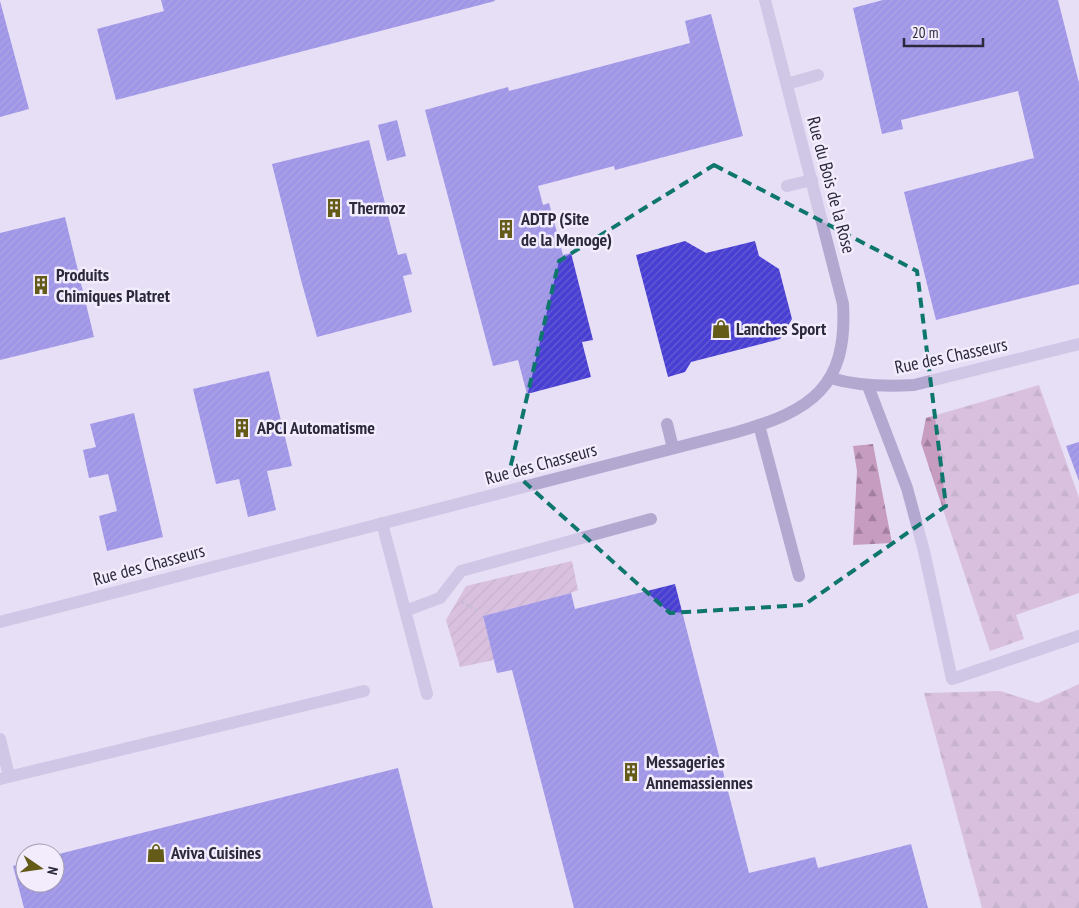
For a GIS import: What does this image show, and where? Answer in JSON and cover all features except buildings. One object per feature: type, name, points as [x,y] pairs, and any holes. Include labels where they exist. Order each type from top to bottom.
[{"type":"street","name":"Rue du Bois de la Rose","points":[[765,0],[843,304],[844,325],[841,343],[837,361],[830,378]]},
{"type":"street","points":[[787,84],[818,76]]},
{"type":"street","points":[[787,186],[812,180]]},
{"type":"street","name":"Rue des Chasseurs","points":[[0,622],[759,425],[791,413],[806,404],[830,378],[868,386],[906,386],[934,381],[1079,344]]},
{"type":"street","points":[[868,386],[907,488],[924,551],[952,679],[1079,636]]},
{"type":"street","points":[[667,424],[673,448]]},
{"type":"street","points":[[759,425],[798,576]]},
{"type":"street","points":[[404,611],[440,598],[462,571],[651,519]]},
{"type":"street","points":[[382,523],[427,694]]},
{"type":"street","points":[[0,739],[4,777],[364,691]]},
{"type":"highlighted area","points":[[714,165],[917,271],[946,506],[804,605],[670,613],[510,469],[559,261]]},
{"type":"green space","points":[[1039,385],[1079,498],[1079,593],[1016,615],[1024,639],[990,651],[921,443],[926,418]]},
{"type":"green space","points":[[873,444],[892,543],[853,545],[857,471],[853,446]]},
{"type":"green space","points":[[572,561],[578,590],[483,616],[494,660],[460,667],[446,620],[466,586]]},
{"type":"green space","points":[[1079,684],[1079,908],[982,908],[924,693],[1000,691],[1038,703]]},
{"type":"place","name":"Thermoz","points":[[334,208]]},
{"type":"place","name":"ADTP (Site de la Menoge)","points":[[506,229]]},
{"type":"place","name":"Produits Chimiques Platret","points":[[41,285]]},
{"type":"place","name":"Lanches Sport","points":[[721,329]]},
{"type":"place","name":"APCI Automatisme","points":[[242,428]]},
{"type":"place","name":"Messageries Annemassiennes","points":[[631,772]]},
{"type":"place","name":"Aviva Cuisines","points":[[156,853]]}]
